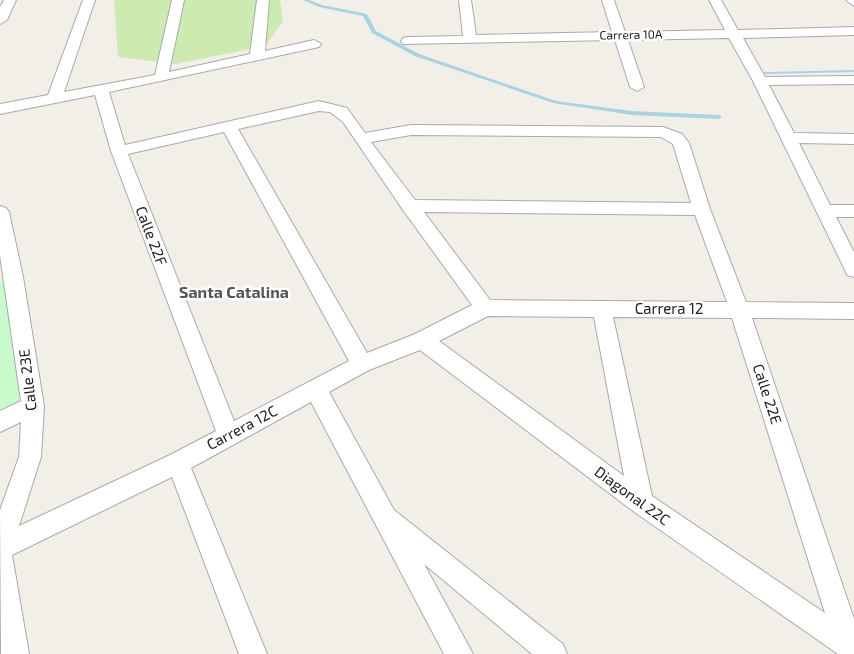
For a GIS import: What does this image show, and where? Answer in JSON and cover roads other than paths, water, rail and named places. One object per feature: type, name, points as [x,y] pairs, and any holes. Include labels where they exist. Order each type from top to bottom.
[{"type":"street","points":[[0,20],[10,0]]},
{"type":"street","points":[[54,98],[89,0]]},
{"type":"street","points":[[161,78],[178,0]]},
{"type":"street","points":[[257,57],[263,0]]},
{"type":"street","points":[[465,0],[470,39]]},
{"type":"street","points":[[608,0],[637,87]]},
{"type":"street","points":[[714,0],[760,81],[854,270]]},
{"type":"street","name":"Carrera 10A","points":[[408,40],[854,31]]},
{"type":"street","points":[[0,109],[161,78],[314,44]]},
{"type":"street","points":[[760,81],[854,80]]},
{"type":"street","name":"Calle 22F","points":[[101,90],[119,151],[228,434]]},
{"type":"street","points":[[119,151],[319,106],[330,106],[344,112],[361,140],[485,308]]},
{"type":"street","points":[[228,125],[362,364]]},
{"type":"street","name":"Calle 22E","points":[[361,140],[411,130],[663,132],[676,137],[681,143],[701,210],[739,310],[850,649]]},
{"type":"street","points":[[789,138],[854,139]]},
{"type":"street","points":[[409,206],[701,210]]},
{"type":"street","points":[[825,211],[854,212]]},
{"type":"street","name":"Calle 23E","points":[[0,212],[14,277],[34,406],[30,457],[0,546]]},
{"type":"street","name":"Carrera 12C","points":[[0,546],[178,463],[228,434],[316,390],[362,364],[422,340],[485,308]]},
{"type":"street","name":"Carrera 12","points":[[485,308],[854,311]]},
{"type":"street","points":[[602,309],[641,503]]},
{"type":"street","name":"Diagonal 22C","points":[[422,340],[641,503],[850,649]]},
{"type":"street","points":[[316,390],[459,654]]},
{"type":"street","points":[[0,422],[34,406]]},
{"type":"street","points":[[178,463],[253,654]]},
{"type":"street","points":[[384,515],[553,654]]},
{"type":"street","points":[[0,557],[15,654]]},
{"type":"waterway","points":[[305,0],[321,6],[365,15],[374,32],[417,55],[555,102],[632,113],[719,117]]},
{"type":"waterway","points":[[765,73],[854,71]]},
{"type":"district","name":"Santa Catalina","points":[[234,292]]}]
